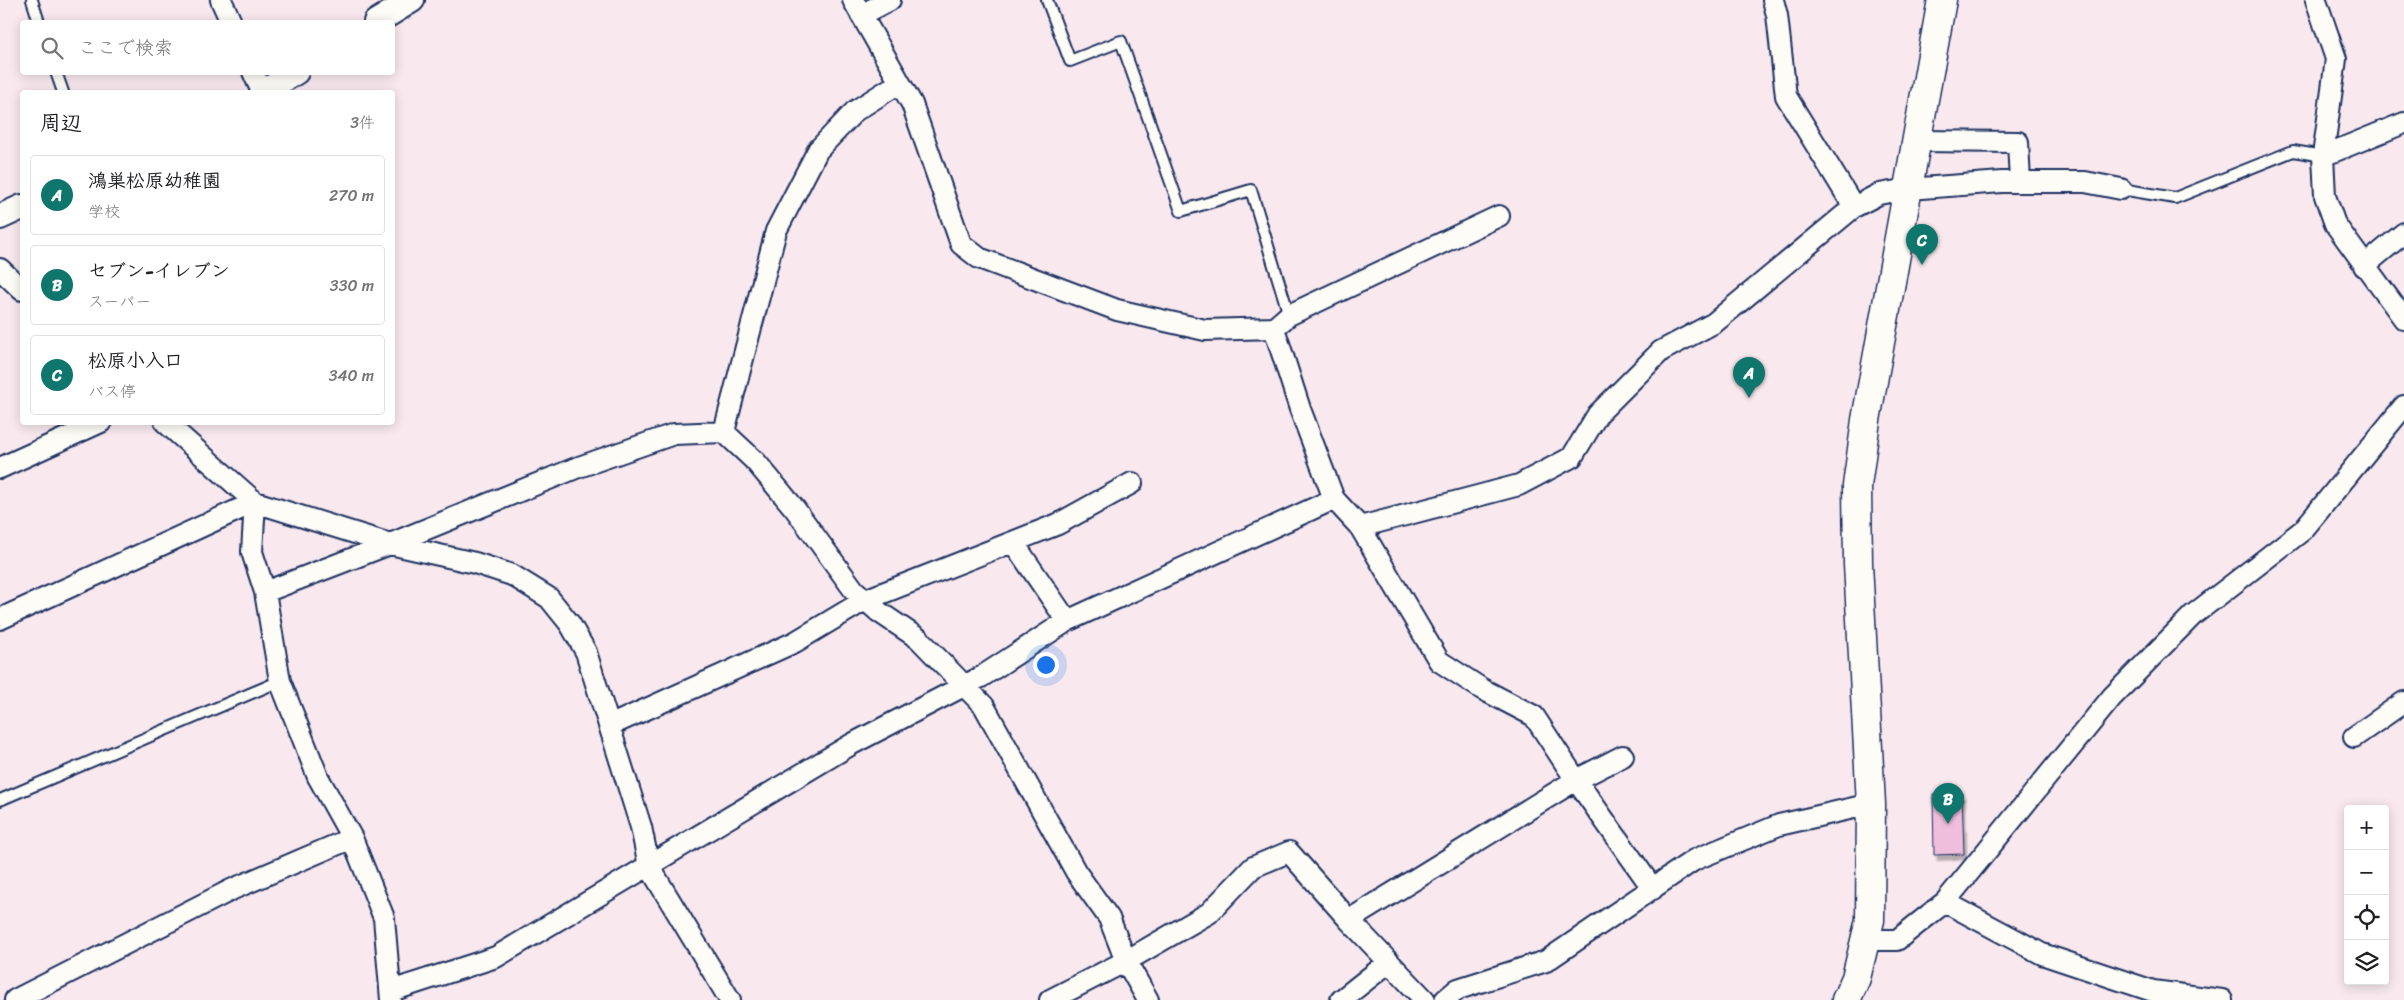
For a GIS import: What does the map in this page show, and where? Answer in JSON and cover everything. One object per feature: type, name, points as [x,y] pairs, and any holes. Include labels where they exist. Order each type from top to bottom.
[{"type":"main road","points":[[1846,1000],[1856,978],[1870,920],[1871,804],[1858,574],[1857,486],[1866,420],[1942,0]]},
{"type":"street","points":[[221,0],[230,20]]},
{"type":"street","points":[[379,20],[412,0]]},
{"type":"street","points":[[890,0],[857,7],[912,104],[961,244],[979,258],[1117,310],[1205,330],[1274,328],[1289,315],[1499,216]]},
{"type":"street","points":[[1773,0],[1777,15],[1786,96],[1854,207]]},
{"type":"street","points":[[2316,0],[2336,59],[2323,156],[2325,196],[2335,224],[2404,318]]},
{"type":"street","points":[[254,75],[262,90]]},
{"type":"street","points":[[266,90],[291,75]]},
{"type":"street","points":[[724,432],[776,231],[818,150],[855,111],[899,82]]},
{"type":"street","points":[[2323,156],[2404,123]]},
{"type":"street","points":[[1916,141],[2018,142],[2020,182]]},
{"type":"street","points":[[1360,527],[1519,485],[1572,457],[1598,414],[1661,351],[1714,323],[1854,207],[1879,194],[1908,189],[2020,182],[2086,182],[2120,189]]},
{"type":"street","points":[[0,217],[20,208]]},
{"type":"street","points":[[2364,266],[2404,233]]},
{"type":"street","points":[[0,269],[20,288]]},
{"type":"street","points":[[1274,328],[1300,409],[1334,498],[1360,527],[1439,660],[1482,689],[1534,716],[1576,780],[1653,889]]},
{"type":"street","points":[[1865,940],[1897,940],[1945,902],[2112,697],[2193,616],[2303,530],[2404,406]]},
{"type":"street","points":[[0,468],[94,425]]},
{"type":"street","points":[[168,425],[255,502],[390,544],[475,563],[512,575],[549,598],[570,624],[586,652],[641,827],[649,866],[730,1000]]},
{"type":"street","points":[[264,592],[390,544],[576,468],[656,440],[674,434],[724,432],[754,461],[795,510],[854,590],[879,612],[919,639],[984,706],[1066,855],[1109,918],[1126,961],[1148,1000]]},
{"type":"street","points":[[609,726],[795,642],[865,600],[1058,524],[1132,484]]},
{"type":"street","points":[[255,502],[252,552],[264,592],[280,681],[318,777],[352,838],[384,918],[391,995],[496,957],[852,744],[962,685],[981,677],[1067,621],[1334,498]]},
{"type":"street","points":[[0,619],[255,502]]},
{"type":"street","points":[[1013,542],[1067,621]]},
{"type":"street","points":[[2354,737],[2404,702]]},
{"type":"street","points":[[1349,920],[1576,780],[1623,756]]},
{"type":"street","points":[[1445,1000],[1458,989],[1546,961],[1694,860],[1779,825],[1871,804]]},
{"type":"street","points":[[26,997],[233,889],[352,838]]},
{"type":"street","points":[[1050,1000],[1126,961],[1209,913],[1253,867],[1289,852],[1349,920],[1425,1000]]},
{"type":"street","points":[[1945,902],[2042,954],[2153,991],[2222,1000]]},
{"type":"street","points":[[1341,1000],[1389,962]]},
{"type":"lane","points":[[32,0],[39,20]]},
{"type":"lane","points":[[1047,0],[1070,61],[1121,41],[1181,211],[1252,190],[1289,315]]},
{"type":"lane","points":[[57,75],[62,90]]},
{"type":"lane","points":[[2120,189],[2175,198],[2293,151],[2323,156]]},
{"type":"lane","points":[[0,800],[280,681]]},
{"type":"building","points":[[1962,793],[1964,854],[1934,855],[1933,794]]},
{"type":"place","name":"松原小入口","points":[[1922,265]]},
{"type":"place","name":"鴻巣松原幼稚園","points":[[1749,398]]},
{"type":"place","name":"セブン-イレブン","points":[[1948,824]]}]
